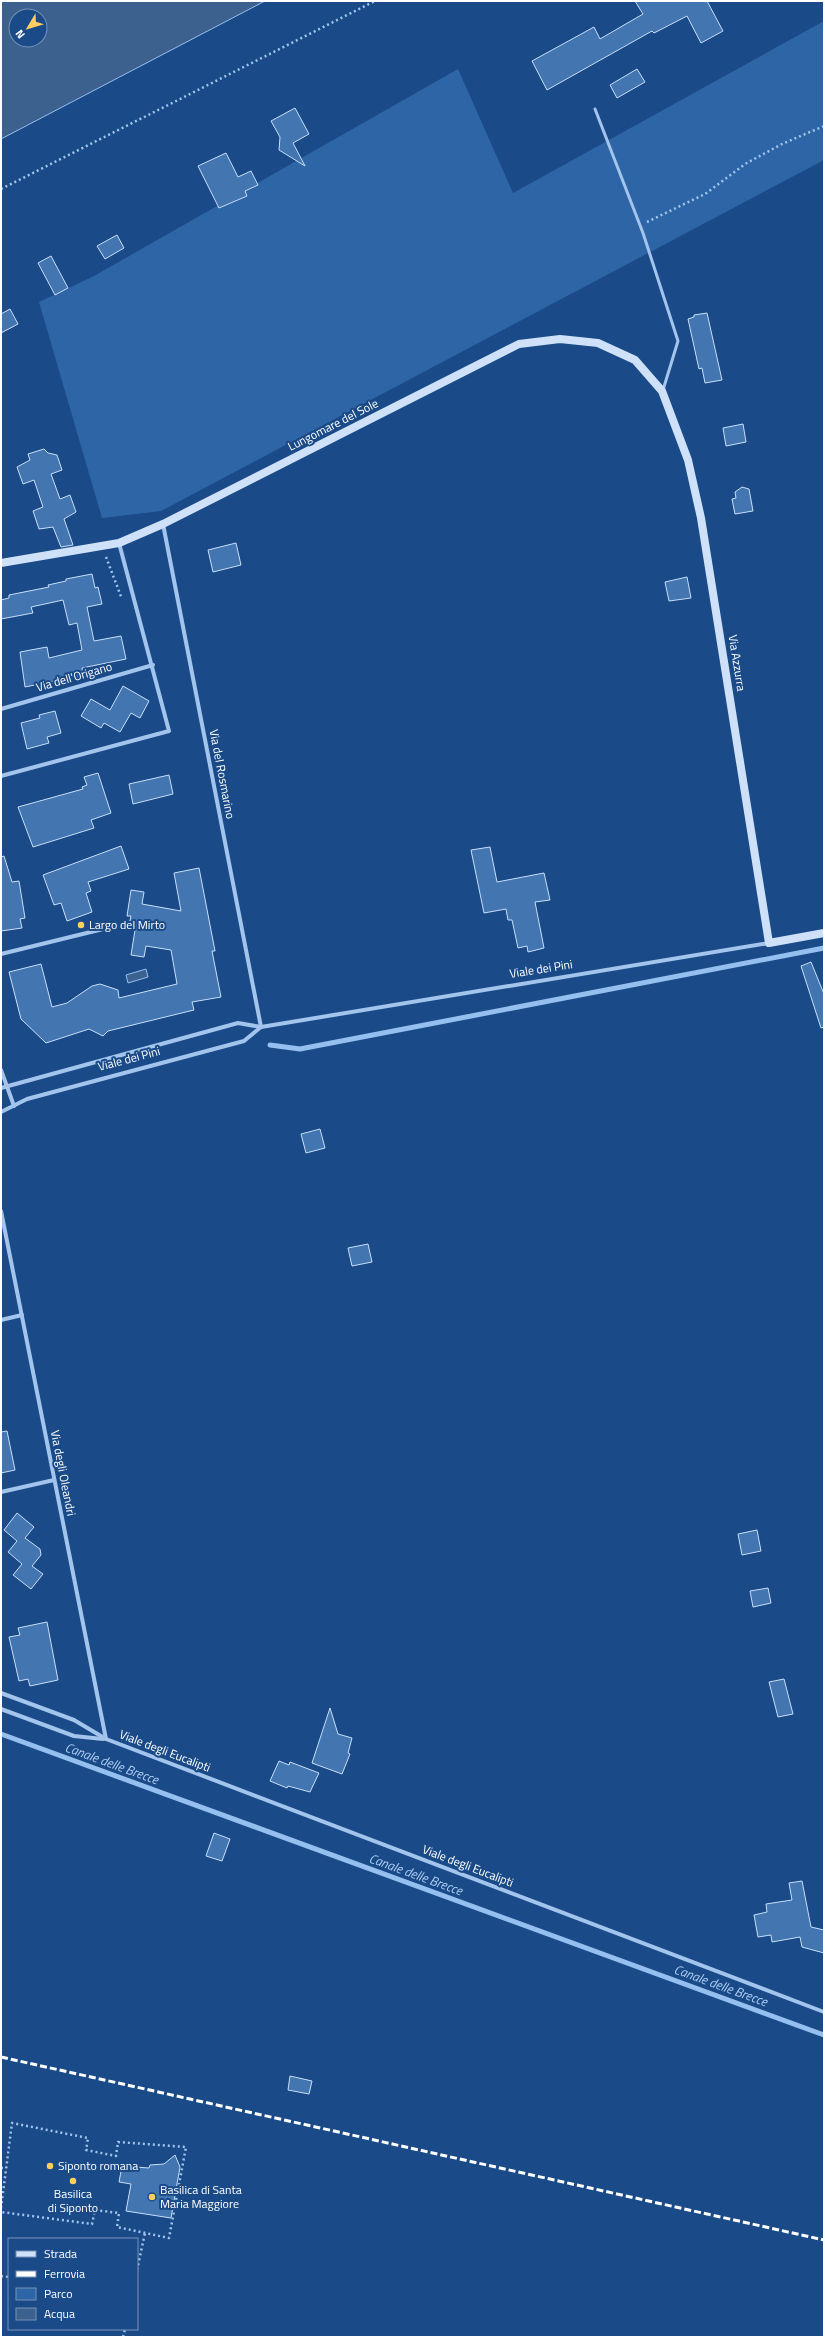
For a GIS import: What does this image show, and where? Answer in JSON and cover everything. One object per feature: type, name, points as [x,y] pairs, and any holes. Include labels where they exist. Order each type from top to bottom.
[{"type":"street","name":"Lungomare del Sole","points":[[1,563],[119,543],[163,524],[519,344],[560,339],[598,343],[636,360],[662,391]]},
{"type":"street","name":"Via Azzurra","points":[[662,391],[688,460],[701,518],[769,943]]},
{"type":"street","name":"Via del Rosmarino","points":[[163,524],[261,1027]]},
{"type":"street","points":[[1,776],[169,731],[153,665],[119,543]]},
{"type":"street","name":"Via dell'Origano","points":[[1,709],[153,665]]},
{"type":"street","points":[[1,954],[103,929]]},
{"type":"street","name":"Viale dei Pini","points":[[1,1088],[238,1023],[261,1027],[824,933]]},
{"type":"street","name":"Viale dei Pini","points":[[1,1112],[27,1099],[244,1041],[261,1027]]},
{"type":"street","points":[[1,1070],[14,1106]]},
{"type":"street","name":"Via degli Oleandri","points":[[1,1211],[106,1739]]},
{"type":"street","points":[[1,1320],[22,1315]]},
{"type":"street","points":[[1,1492],[54,1480]]},
{"type":"street","name":"Viale degli Eucalipti","points":[[1,1693],[74,1720],[106,1739],[824,2012]]},
{"type":"street","name":"Viale degli Eucalipti","points":[[1,1709],[74,1736],[106,1739]]},
{"type":"lane","points":[[595,109],[640,225],[678,341],[662,391]]},
{"type":"path","points":[[1,189],[375,1]]},
{"type":"path","points":[[640,225],[705,194],[745,164],[782,144],[824,126]]},
{"type":"path","points":[[1,2208],[12,2123],[88,2138],[86,2150],[116,2156],[118,2142],[186,2147],[169,2238],[117,2227],[119,2214],[95,2210],[92,2224],[1,2212]]},
{"type":"path","points":[[1,2168],[6,2168]]},
{"type":"path","points":[[138,2265],[145,2233]]},
{"type":"green space","points":[[824,21],[824,160],[161,511],[102,518],[39,302],[94,276],[458,69],[513,193]]},
{"type":"water","points":[[1,1],[265,1],[1,139]]},
{"type":"water","points":[[146,969],[148,977],[128,983],[126,975]]},
{"type":"building","points":[[635,1],[707,1],[723,31],[701,43],[687,16],[654,33],[652,31],[547,90],[532,61],[594,27],[600,39],[643,14]]},
{"type":"building","points":[[637,69],[645,82],[617,98],[610,85]]},
{"type":"building","points":[[295,108],[309,134],[293,143],[305,166],[279,150],[280,137],[271,121]]},
{"type":"building","points":[[226,153],[238,177],[251,171],[258,185],[245,191],[247,196],[219,208],[198,166]]},
{"type":"building","points":[[117,235],[124,248],[105,259],[97,246]]},
{"type":"building","points":[[51,256],[68,288],[55,295],[38,263]]},
{"type":"building","points":[[10,309],[18,324],[1,333],[1,314]]},
{"type":"building","points":[[707,313],[722,380],[705,383],[702,368],[699,369],[688,319],[694,317],[694,315]]},
{"type":"building","points":[[743,424],[746,442],[726,446],[723,428]]},
{"type":"building","points":[[44,449],[48,453],[57,455],[62,470],[51,474],[60,499],[70,495],[76,512],[64,519],[73,545],[61,547],[53,527],[39,529],[33,511],[43,507],[34,480],[23,484],[17,467],[30,460],[28,454]]},
{"type":"building","points":[[742,487],[749,489],[753,511],[735,514],[732,499],[736,498],[735,492]]},
{"type":"building","points":[[236,543],[241,565],[213,572],[208,550]]},
{"type":"building","points":[[92,574],[95,588],[98,587],[102,604],[87,607],[94,641],[121,636],[126,659],[82,668],[83,675],[25,687],[20,652],[47,647],[49,658],[82,650],[77,623],[69,625],[63,600],[31,607],[33,613],[1,619],[1,600],[9,598],[9,595],[49,587],[48,585],[66,581],[66,579]]},
{"type":"building","points":[[687,577],[691,598],[669,601],[665,582]]},
{"type":"building","points":[[123,686],[149,701],[140,718],[131,713],[120,732],[104,723],[101,728],[81,716],[91,699],[110,710]]},
{"type":"building","points":[[55,711],[61,733],[47,737],[49,743],[27,749],[21,723],[40,718],[39,715]]},
{"type":"building","points":[[98,773],[111,813],[91,820],[94,828],[33,847],[18,807],[83,789],[82,787],[87,785],[84,777]]},
{"type":"building","points":[[169,775],[173,794],[133,804],[129,784]]},
{"type":"building","points":[[121,846],[129,869],[88,882],[91,891],[86,893],[92,912],[67,921],[61,903],[54,905],[43,875]]},
{"type":"building","points":[[490,847],[497,882],[544,873],[550,900],[535,902],[544,948],[528,952],[527,946],[518,948],[512,920],[508,920],[506,909],[484,913],[471,850]]},
{"type":"building","points":[[4,856],[12,882],[19,881],[25,918],[20,919],[22,928],[1,931],[1,857]]},
{"type":"building","points":[[199,868],[215,951],[212,951],[221,997],[192,1002],[194,1010],[108,1031],[103,1036],[89,1029],[46,1043],[21,1019],[9,972],[41,964],[52,1007],[67,1003],[92,986],[100,984],[118,990],[119,998],[177,984],[171,950],[146,946],[144,957],[131,955],[135,930],[128,929],[131,916],[127,916],[131,890],[144,892],[142,904],[181,911],[174,873]]},
{"type":"building","points":[[811,962],[824,994],[824,1027],[821,1028],[801,966]]},
{"type":"building","points":[[320,1129],[325,1148],[306,1153],[301,1134]]},
{"type":"building","points":[[368,1244],[372,1262],[352,1266],[348,1248]]},
{"type":"building","points":[[7,1431],[15,1470],[1,1473],[1,1432]]},
{"type":"building","points":[[17,1513],[34,1527],[25,1538],[40,1549],[41,1555],[32,1566],[43,1574],[31,1589],[13,1575],[22,1564],[8,1552],[17,1541],[4,1530]]},
{"type":"building","points":[[757,1530],[761,1551],[742,1555],[738,1534]]},
{"type":"building","points":[[768,1588],[771,1603],[753,1607],[750,1591]]},
{"type":"building","points":[[47,1622],[58,1680],[30,1686],[28,1679],[19,1681],[9,1637],[20,1635],[18,1628]]},
{"type":"building","points":[[784,1679],[793,1714],[778,1717],[769,1682]]},
{"type":"building","points":[[330,1708],[338,1734],[352,1738],[348,1753],[350,1754],[342,1774],[312,1763]]},
{"type":"building","points":[[279,1761],[289,1765],[290,1762],[319,1773],[310,1792],[288,1786],[287,1788],[270,1781]]},
{"type":"building","points":[[214,1833],[230,1839],[222,1861],[206,1856]]},
{"type":"building","points":[[802,1881],[811,1927],[824,1930],[824,1953],[802,1947],[800,1937],[772,1942],[771,1935],[758,1937],[754,1915],[767,1912],[766,1904],[792,1900],[789,1883]]},
{"type":"building","points":[[290,2076],[312,2081],[309,2094],[288,2090]]},
{"type":"building","name":"Basilica di Santa Maria Maggiore","points":[[175,2155],[180,2167],[171,2218],[126,2211],[131,2184],[119,2182],[122,2166],[149,2168],[150,2165],[164,2164]]},
{"type":"waterway","points":[[270,1045],[300,1049],[824,948]]},
{"type":"waterway","name":"Canale delle Brecce","points":[[1,1734],[824,2035]]},
{"type":"railway","points":[[1,2057],[824,2240]]},
{"type":"place","name":"Largo del Mirto","points":[[81,925]]},
{"type":"place","name":"Siponto romana","points":[[50,2166]]},
{"type":"place","name":"Basilica di Siponto","points":[[73,2181]]},
{"type":"place","name":"Basilica di Santa Maria Maggiore","points":[[152,2197]]}]
